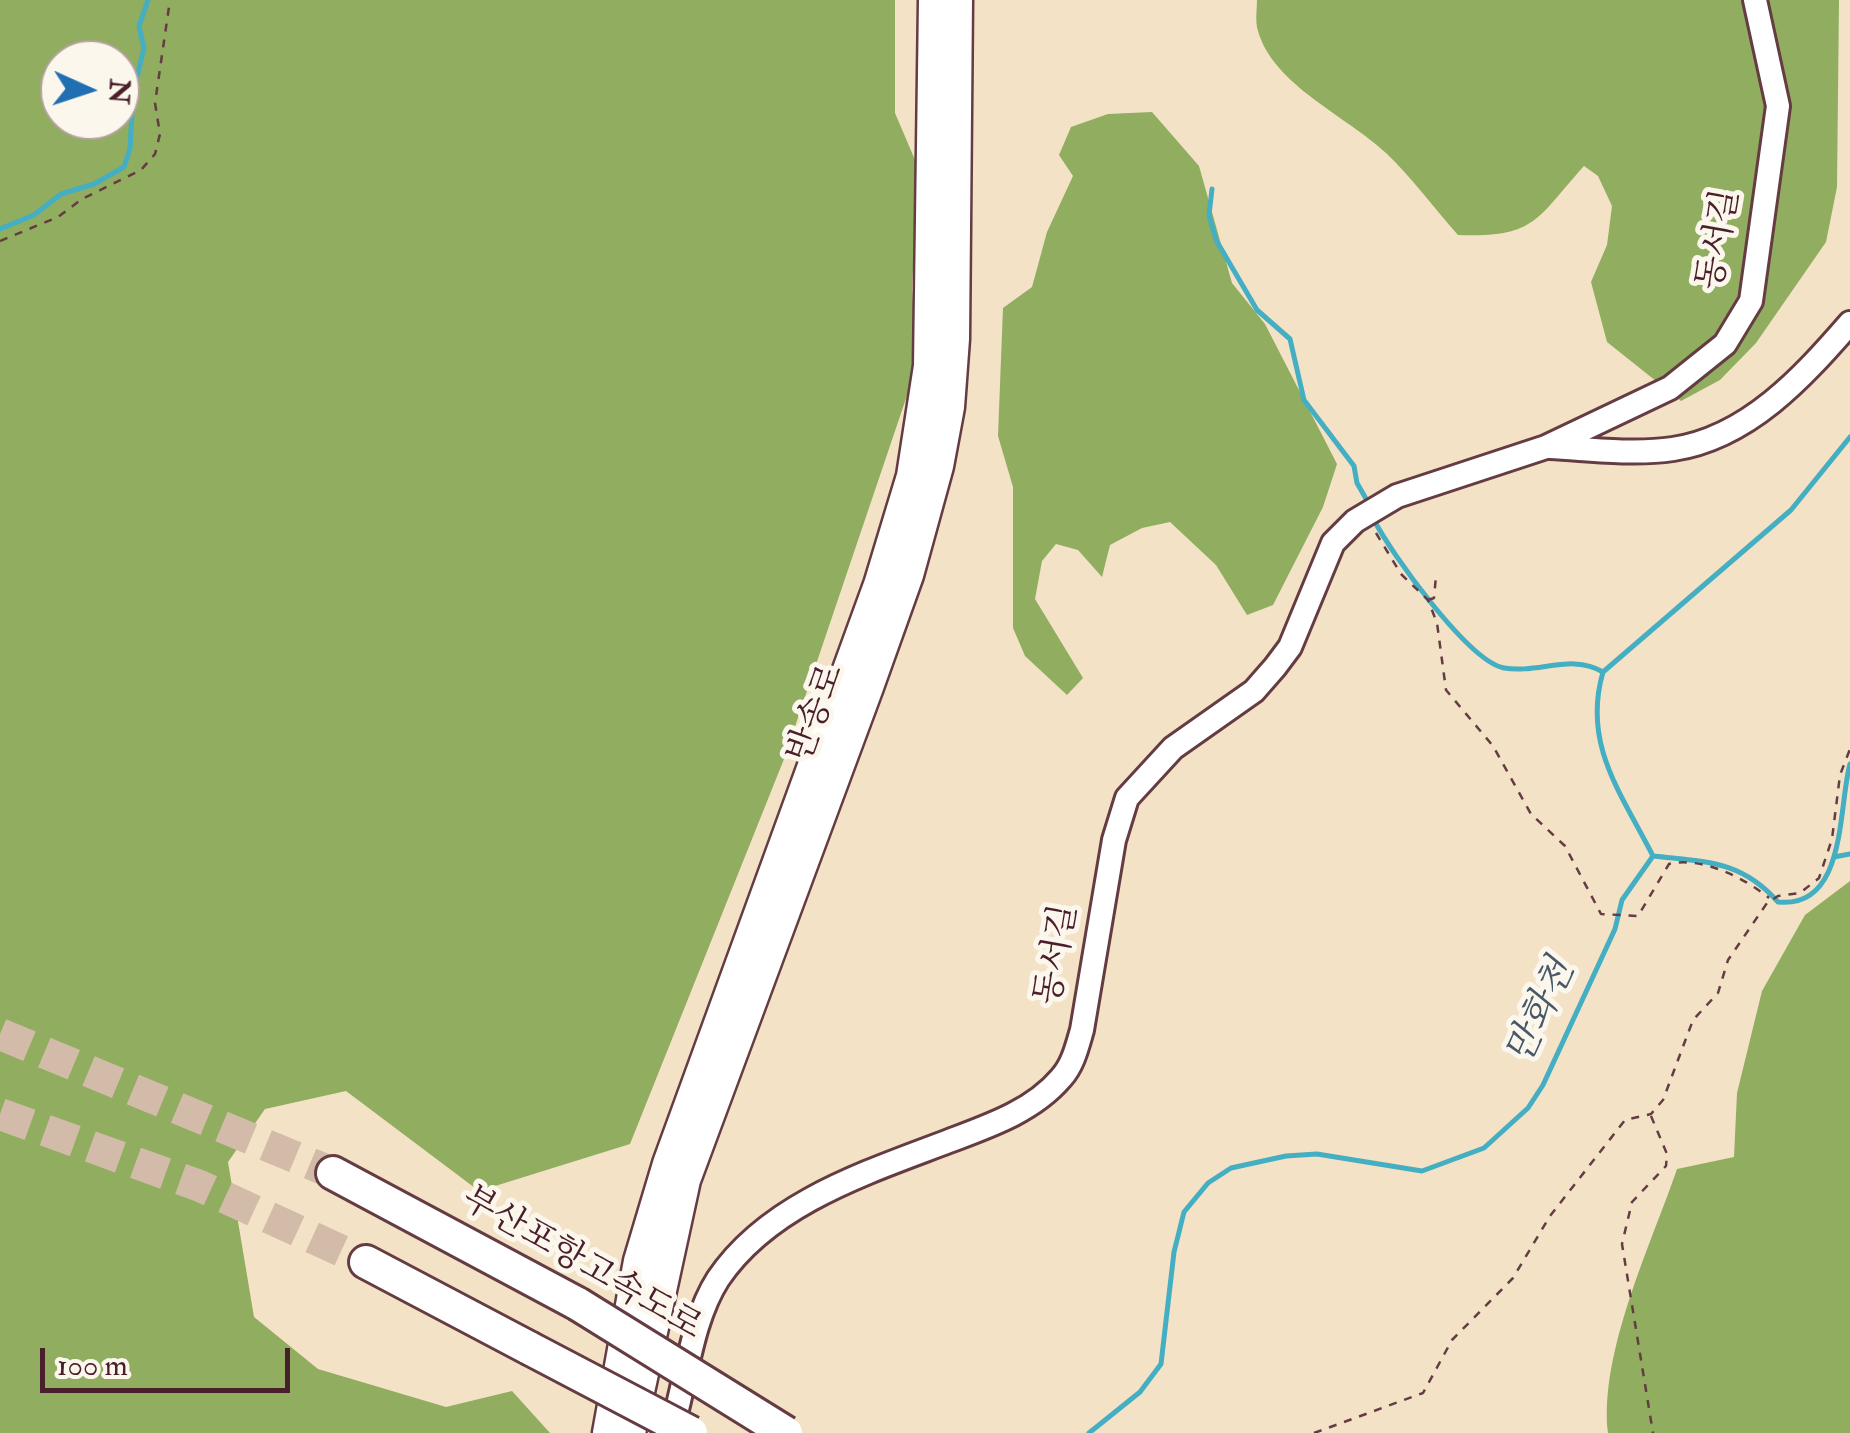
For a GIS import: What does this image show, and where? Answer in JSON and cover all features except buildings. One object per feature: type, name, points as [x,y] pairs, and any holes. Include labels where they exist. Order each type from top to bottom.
[{"type":"highway","name":"부산포항고속도로","points":[[333,1173],[578,1304],[786,1433]]},
{"type":"highway","points":[[366,1262],[690,1433]]},
{"type":"main road","name":"반송로","points":[[620,1427],[640,1261],[668,1164],[879,586],[912,476],[928,366],[934,0]]},
{"type":"main road","name":"반송로","points":[[620,1427],[684,1180],[908,575],[938,466],[949,407],[954,339],[957,0]]},
{"type":"street","name":"동서길","points":[[620,1427],[670,1425],[704,1306],[719,1278],[779,1218],[854,1177],[1011,1116],[1062,1078],[1073,1060],[1082,1030],[1114,840],[1127,798],[1173,748],[1254,691],[1275,667],[1290,647],[1333,543],[1369,512],[1397,496],[1546,447],[1670,388],[1726,344],[1751,300],[1778,106],[1754,0]]},
{"type":"street","name":"동서길","points":[[1546,447],[1670,450],[1721,434],[1780,397],[1850,322]]},
{"type":"street","points":[[1596,424],[1596,442],[1602,450]]},
{"type":"path","points":[[0,241],[58,217],[141,170],[155,154],[160,134],[155,103],[170,0]]},
{"type":"path","points":[[1369,512],[1401,574],[1428,600],[1437,623],[1446,690],[1473,717],[1530,814],[1565,846],[1602,914],[1638,916],[1669,864],[1678,862],[1730,874],[1774,899]]},
{"type":"path","points":[[1428,600],[1434,598],[1436,576]]},
{"type":"path","points":[[1314,1433],[1423,1393],[1452,1340],[1512,1278],[1550,1216],[1625,1120],[1651,1114],[1663,1100],[1693,1020],[1718,993],[1728,960],[1774,899],[1800,893],[1820,878],[1832,839],[1840,775],[1850,749]]},
{"type":"path","points":[[1651,1114],[1666,1154],[1666,1166],[1632,1202],[1622,1244],[1653,1433]]},
{"type":"green space","points":[[0,0],[895,0],[895,113],[918,167],[912,289],[917,366],[784,759],[630,1144],[479,1191],[346,1091],[265,1109],[228,1162],[254,1317],[318,1369],[446,1407],[512,1391],[550,1433],[0,1433]]},
{"type":"green space","points":[[1257,0],[1839,0],[1837,187],[1826,242],[1756,343],[1720,380],[1681,401],[1607,342],[1591,282],[1607,245],[1612,206],[1598,176],[1584,166],[1544,212],[1519,228],[1504,233],[1458,235],[1386,153],[1313,99],[1279,68],[1258,31]]},
{"type":"green space","points":[[1152,112],[1199,166],[1232,283],[1265,324],[1337,464],[1323,507],[1273,605],[1247,615],[1216,565],[1170,522],[1142,528],[1110,545],[1102,577],[1078,550],[1056,544],[1042,561],[1035,599],[1083,678],[1067,695],[1025,656],[1013,628],[1013,487],[998,436],[1003,308],[1032,287],[1047,232],[1073,176],[1059,155],[1071,127],[1108,114]]},
{"type":"green space","points":[[1850,881],[1850,1433],[1608,1433],[1607,1402],[1619,1334],[1677,1169],[1734,1157],[1737,1093],[1762,991],[1805,915]]},
{"type":"waterway","points":[[0,229],[34,215],[61,194],[94,184],[124,167],[130,149],[133,94],[144,48],[139,26],[148,0]]},
{"type":"waterway","points":[[1212,189],[1209,215],[1216,240],[1257,310],[1290,339],[1304,400],[1354,466],[1357,483],[1369,504]]},
{"type":"waterway","name":"만화천","points":[[1089,1433],[1140,1392],[1161,1364],[1174,1252],[1184,1212],[1208,1183],[1231,1168],[1286,1156],[1317,1154],[1422,1171],[1484,1148],[1528,1108],[1543,1085],[1615,929],[1622,900],[1653,856],[1618,789],[1601,745],[1597,722],[1603,672],[1791,510],[1850,437]]},
{"type":"waterway","points":[[1374,520],[1432,604],[1489,661],[1517,669],[1579,664],[1603,672]]},
{"type":"waterway","points":[[1654,856],[1722,866],[1750,878],[1778,902],[1800,900],[1817,889],[1828,873],[1850,764]]},
{"type":"waterway","points":[[1834,857],[1850,854]]},
{"type":"tunnel","points":[[0,1034],[333,1173]]},
{"type":"tunnel","points":[[0,1114],[200,1186],[366,1262]]}]
